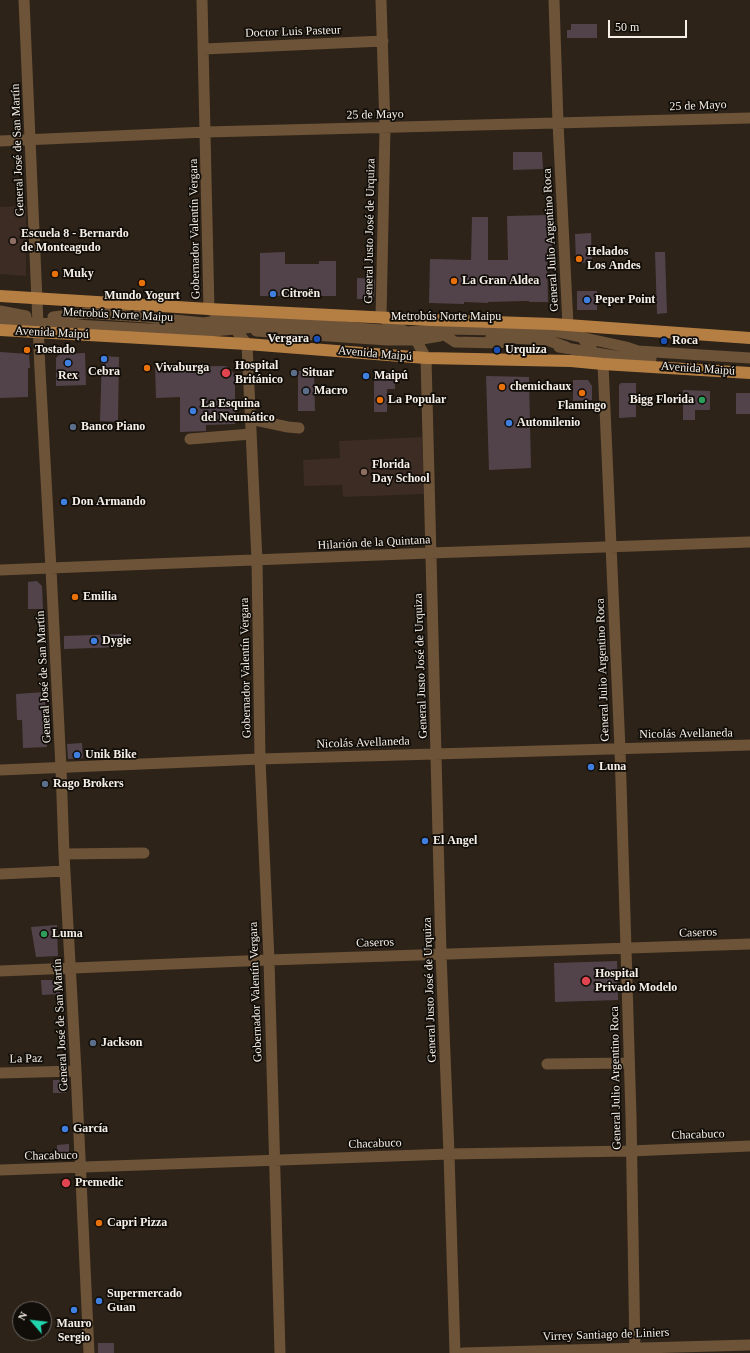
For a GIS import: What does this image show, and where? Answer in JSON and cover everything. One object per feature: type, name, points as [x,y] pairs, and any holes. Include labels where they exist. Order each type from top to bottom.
[{"type":"main road","points":[[0,296],[210,309],[568,325],[750,338]]},
{"type":"main road","name":"Avenida Maipú","points":[[0,330],[38,323],[247,344],[426,358],[571,361],[606,360],[750,373]]},
{"type":"street","name":"General José de San Martín","points":[[24,0],[38,323],[52,569],[64,854],[71,968],[89,1353]]},
{"type":"street","name":"Gobernador Valentín Vergara","points":[[202,0],[210,309],[227,319],[247,344],[257,561],[260,759],[269,960],[280,1353]]},
{"type":"street","name":"General Justo José de Urquiza","points":[[381,0],[385,128],[381,317],[416,340],[426,358],[441,954],[455,1353]]},
{"type":"street","name":"General Julio Argentino Roca","points":[[554,0],[558,123],[568,325],[581,336],[595,353],[606,360],[611,548],[620,749],[626,948],[635,1350]]},
{"type":"street","name":"Doctor Luis Pasteur","points":[[204,49],[382,41]]},
{"type":"street","name":"25 de Mayo","points":[[0,141],[206,132],[750,118]]},
{"type":"street","name":"Metrobús Norte Maipu","points":[[0,311],[26,316],[38,323]]},
{"type":"street","name":"Metrobús Norte Maipu","points":[[0,315],[26,316]]},
{"type":"street","name":"Metrobús Norte Maipu","points":[[38,323],[53,317],[204,323],[234,318],[406,332],[446,330],[553,331],[581,336],[638,351],[663,347],[750,358]]},
{"type":"street","name":"Metrobús Norte Maipu","points":[[0,321],[204,332],[235,330],[325,333],[416,340],[446,336],[455,342],[547,340],[566,347],[595,353]]},
{"type":"street","points":[[606,360],[619,351],[638,351]]},
{"type":"street","name":"Metrobús Norte Maipu","points":[[714,353],[750,352]]},
{"type":"street","points":[[606,360],[626,358],[750,365]]},
{"type":"street","points":[[250,419],[299,428]]},
{"type":"street","points":[[190,439],[251,434]]},
{"type":"street","name":"Hilarión de la Quintana","points":[[0,570],[750,542]]},
{"type":"street","name":"Nicolás Avellaneda","points":[[0,770],[260,759],[750,746]]},
{"type":"street","points":[[64,854],[144,853]]},
{"type":"street","points":[[0,874],[65,871]]},
{"type":"street","name":"Caseros","points":[[0,971],[269,960],[750,944]]},
{"type":"street","points":[[547,1064],[629,1063]]},
{"type":"street","name":"La Paz","points":[[0,1073],[76,1071]]},
{"type":"street","name":"Chacabuco","points":[[0,1170],[449,1154],[630,1151],[750,1146]]},
{"type":"street","name":"Virrey Santiago de Liniers","points":[[463,1353],[635,1350],[750,1345]]},
{"type":"shaded area","name":"Escuela 8 - Bernardo de Monteagudo","points":[[26,206],[26,276],[0,274],[0,207]]},
{"type":"shaded area","name":"Florida Day School","points":[[422,437],[424,494],[343,497],[342,485],[304,486],[303,460],[340,458],[339,441]]},
{"type":"building","points":[[571,24],[597,24],[597,38],[567,38],[567,30],[571,30]]},
{"type":"building","points":[[513,152],[542,152],[543,169],[513,170]]},
{"type":"building","points":[[551,215],[552,250],[547,250],[548,302],[464,302],[464,304],[429,303],[430,259],[471,260],[472,217],[488,217],[488,260],[508,260],[507,216]]},
{"type":"building","points":[[591,233],[592,262],[576,263],[575,234]]},
{"type":"building","points":[[285,252],[285,264],[319,264],[319,261],[336,261],[336,296],[260,296],[260,253]]},
{"type":"building","points":[[655,252],[665,252],[667,313],[657,314]]},
{"type":"building","points":[[357,278],[375,279],[374,299],[357,299]]},
{"type":"building","name":"Peper Point","points":[[577,291],[597,291],[597,310],[577,310]]},
{"type":"building","points":[[0,352],[29,354],[30,368],[28,368],[28,397],[0,398]]},
{"type":"building","points":[[85,353],[86,385],[56,386],[56,358],[60,354]]},
{"type":"building","points":[[102,356],[119,357],[118,422],[100,421]]},
{"type":"building","points":[[226,366],[235,374],[235,424],[206,425],[206,431],[180,432],[180,397],[156,398],[155,367]]},
{"type":"building","name":"Macro","points":[[298,371],[314,371],[315,411],[298,411]]},
{"type":"building","name":"La Popular","points":[[395,371],[395,389],[387,389],[387,412],[374,412],[374,372]]},
{"type":"building","name":"Automilenio","points":[[486,376],[529,377],[531,468],[489,470]]},
{"type":"building","name":"Flamingo","points":[[573,380],[588,380],[592,386],[592,400],[573,401]]},
{"type":"building","points":[[621,383],[636,383],[636,417],[619,418],[619,385]]},
{"type":"building","points":[[683,390],[710,391],[710,410],[695,410],[695,420],[683,420]]},
{"type":"building","points":[[736,393],[750,393],[750,414],[736,414]]},
{"type":"building","points":[[37,581],[42,586],[43,609],[28,609],[28,582]]},
{"type":"building","name":"Dygie","points":[[123,634],[123,647],[64,649],[64,636]]},
{"type":"building","points":[[45,692],[47,747],[23,748],[22,720],[17,720],[16,694]]},
{"type":"building","points":[[82,743],[83,758],[68,759],[67,744]]},
{"type":"building","points":[[57,925],[58,956],[36,957],[31,927]]},
{"type":"building","name":"Hospital Privado Modelo","points":[[617,961],[618,1000],[555,1002],[554,963]]},
{"type":"building","points":[[41,980],[55,980],[60,984],[60,994],[42,995]]},
{"type":"building","points":[[53,1080],[63,1080],[66,1084],[66,1093],[53,1093]]},
{"type":"building","points":[[69,1144],[69,1153],[65,1157],[57,1157],[57,1145]]},
{"type":"building","points":[[98,1343],[114,1343],[114,1353],[98,1353]]},
{"type":"place","name":"Escuela 8 - Bernardo de Monteagudo","points":[[13,241]]},
{"type":"place","name":"Helados Los Andes","points":[[579,259]]},
{"type":"place","name":"Muky","points":[[55,274]]},
{"type":"place","name":"La Gran Aldea","points":[[454,281]]},
{"type":"place","name":"Mundo Yogurt","points":[[142,283]]},
{"type":"place","name":"Citroën","points":[[273,294]]},
{"type":"place","name":"Peper Point","points":[[587,300]]},
{"type":"place","name":"Vergara","points":[[317,339]]},
{"type":"place","name":"Roca","points":[[664,341]]},
{"type":"place","name":"Tostado","points":[[27,350]]},
{"type":"place","name":"Urquiza","points":[[497,350]]},
{"type":"place","name":"Cebra","points":[[104,359]]},
{"type":"place","name":"Rex","points":[[68,363]]},
{"type":"place","name":"Vivaburga","points":[[147,368]]},
{"type":"place","name":"Hospital Británico","points":[[226,373]]},
{"type":"place","name":"Situar","points":[[294,373]]},
{"type":"place","name":"Maipú","points":[[366,376]]},
{"type":"place","name":"chemichaux","points":[[502,387]]},
{"type":"place","name":"Macro","points":[[306,391]]},
{"type":"place","name":"Flamingo","points":[[582,393]]},
{"type":"place","name":"La Popular","points":[[380,400]]},
{"type":"place","name":"Bigg Florida","points":[[702,400]]},
{"type":"place","name":"La Esquina del Neumático","points":[[193,411]]},
{"type":"place","name":"Automilenio","points":[[509,423]]},
{"type":"place","name":"Banco Piano","points":[[73,427]]},
{"type":"place","name":"Florida Day School","points":[[364,472]]},
{"type":"place","name":"Don Armando","points":[[64,502]]},
{"type":"place","name":"Emilia","points":[[75,597]]},
{"type":"place","name":"Dygie","points":[[94,641]]},
{"type":"place","name":"Unik Bike","points":[[77,755]]},
{"type":"place","name":"Luna","points":[[591,767]]},
{"type":"place","name":"Rago Brokers","points":[[45,784]]},
{"type":"place","name":"El Angel","points":[[425,841]]},
{"type":"place","name":"Luma","points":[[44,934]]},
{"type":"place","name":"Hospital Privado Modelo","points":[[586,981]]},
{"type":"place","name":"Jackson","points":[[93,1043]]},
{"type":"place","name":"García","points":[[65,1129]]},
{"type":"place","name":"Premedic","points":[[66,1183]]},
{"type":"place","name":"Capri Pizza","points":[[99,1223]]},
{"type":"place","name":"Supermercado Guan","points":[[99,1301]]},
{"type":"place","name":"Mauro Sergio","points":[[74,1310]]}]
